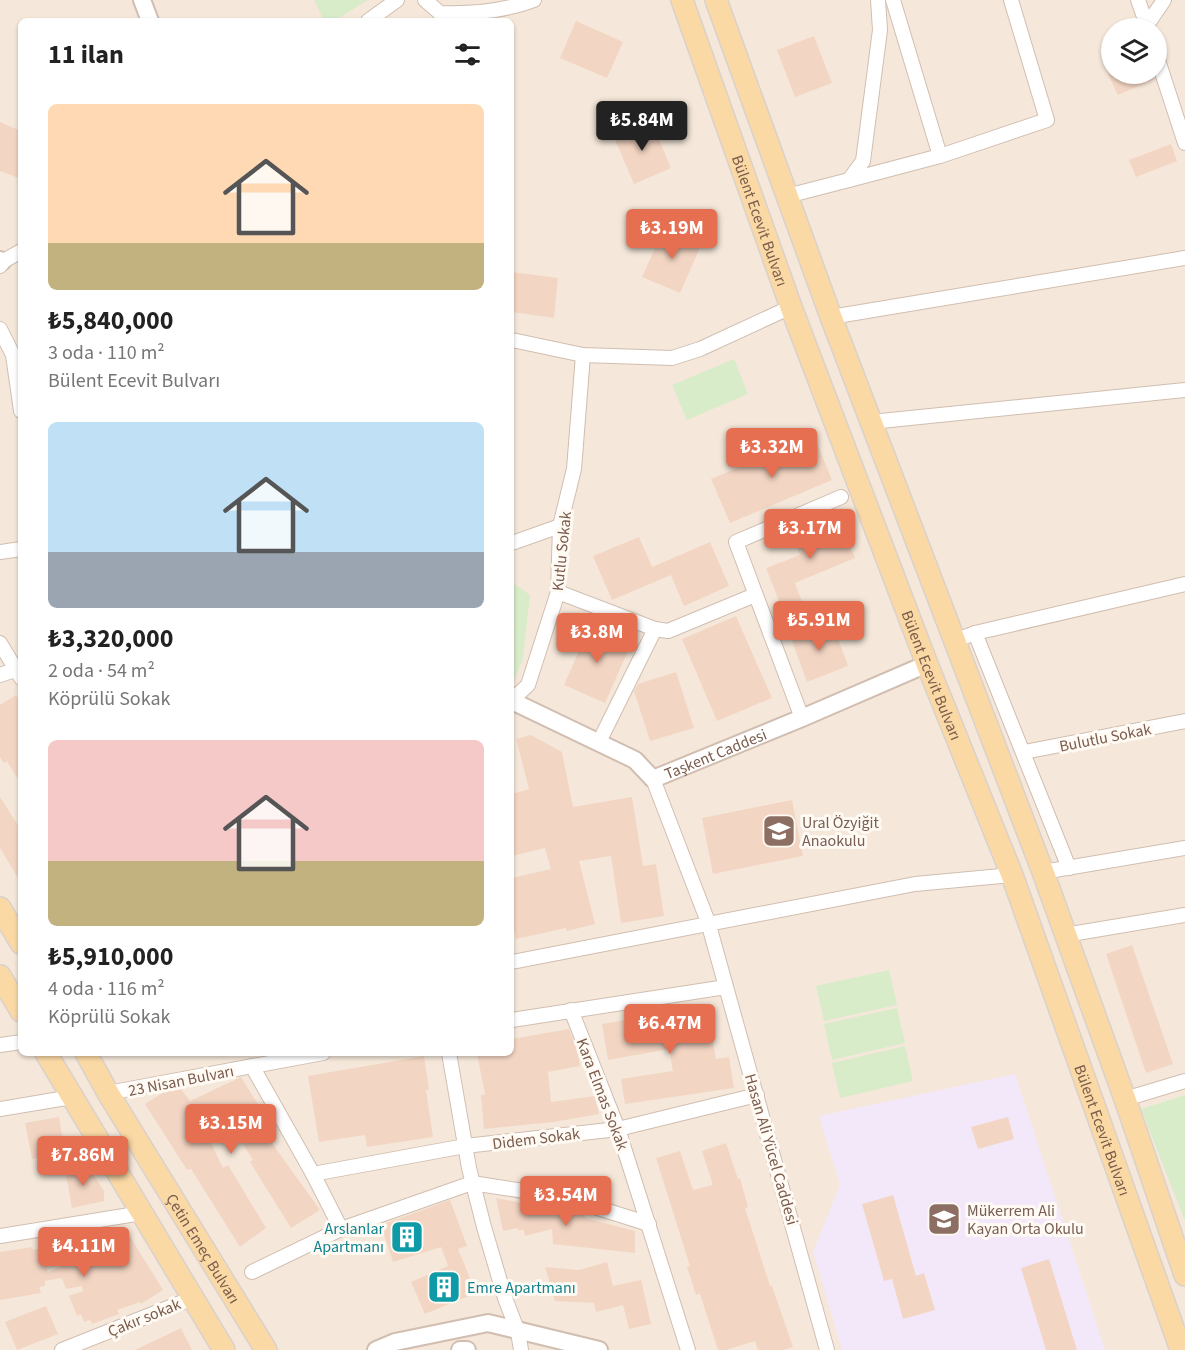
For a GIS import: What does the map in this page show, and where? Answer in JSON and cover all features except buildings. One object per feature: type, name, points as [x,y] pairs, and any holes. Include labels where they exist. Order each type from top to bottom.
[{"type":"main road","name":"Bülent Ecevit Bulvarı","points":[[682,0],[791,307],[927,664],[1012,875],[1181,1350]]},
{"type":"main road","name":"Bülent Ecevit Bulvarı","points":[[717,0],[870,422],[1043,872],[1125,1099],[1185,1275]]},
{"type":"main road","points":[[0,908],[18,938]]},
{"type":"main road","points":[[0,976],[18,1006]]},
{"type":"main road","name":"Çetin Emeç Bulvarı","points":[[48,1056],[224,1350]]},
{"type":"main road","name":"Çetin Emeç Bulvarı","points":[[88,1056],[108,1094],[266,1350]]},
{"type":"street","points":[[142,0],[149,18]]},
{"type":"street","points":[[372,18],[398,0]]},
{"type":"street","points":[[425,0],[440,13],[460,13],[519,6],[534,0]]},
{"type":"street","points":[[849,180],[863,161],[880,30],[878,0]]},
{"type":"street","points":[[893,0],[940,156]]},
{"type":"street","points":[[787,196],[940,156],[1047,120],[1011,0]]},
{"type":"street","points":[[1138,0],[1145,18]]},
{"type":"street","points":[[1153,18],[1164,0]]},
{"type":"street","points":[[1166,84],[1185,143]]},
{"type":"street","points":[[1,263],[18,253]]},
{"type":"street","points":[[831,317],[1185,258]]},
{"type":"street","points":[[514,340],[583,355],[672,358],[700,350],[791,307]]},
{"type":"street","points":[[0,329],[13,355],[18,390]]},
{"type":"street","name":"Kutlu Sokak","points":[[514,698],[528,685],[558,592],[560,526],[574,469],[583,355]]},
{"type":"street","points":[[870,422],[1185,390]]},
{"type":"street","points":[[802,718],[736,542],[841,497]]},
{"type":"street","points":[[514,542],[560,526]]},
{"type":"street","points":[[0,552],[18,549]]},
{"type":"street","points":[[954,641],[975,633],[1185,585]]},
{"type":"street","points":[[558,592],[655,629],[668,631],[755,595]]},
{"type":"street","points":[[599,742],[655,629]]},
{"type":"street","points":[[975,633],[1069,868]]},
{"type":"street","points":[[0,643],[18,670]]},
{"type":"street","name":"Taşkent Caddesi","points":[[514,701],[635,760],[652,779],[927,664]]},
{"type":"street","points":[[0,675],[18,672]]},
{"type":"street","name":"Bulutlu Sokak","points":[[1024,752],[1185,722]]},
{"type":"street","name":"Hasan Ali Yücel Caddesi","points":[[652,779],[708,922],[827,1350]]},
{"type":"street","points":[[1043,872],[1185,848]]},
{"type":"street","points":[[514,962],[708,922],[915,884],[1012,875]]},
{"type":"street","points":[[1065,935],[1185,915]]},
{"type":"street","points":[[514,1020],[726,987]]},
{"type":"street","name":"Kara Elmas Sokak","points":[[571,1010],[618,1129],[650,1224],[688,1350]]},
{"type":"street","points":[[0,1046],[18,1043]]},
{"type":"street","name":"23 Nisan Bulvarı","points":[[108,1094],[307,1056]]},
{"type":"street","points":[[450,1056],[472,1183],[505,1298],[518,1332],[521,1350]]},
{"type":"street","points":[[252,1066],[341,1229]]},
{"type":"street","points":[[1125,1099],[1185,1080]]},
{"type":"street","name":"Didem Sokak","points":[[313,1174],[465,1146],[618,1129],[757,1095]]},
{"type":"street","points":[[0,1109],[72,1097]]},
{"type":"street","points":[[252,1272],[341,1229],[472,1183],[563,1197],[650,1224]]},
{"type":"street","points":[[0,1236],[142,1213]]},
{"type":"street","name":"Çakır sokak","points":[[62,1350],[193,1298]]},
{"type":"street","points":[[376,1350],[395,1342],[488,1323],[599,1350]]},
{"type":"street","points":[[460,1350],[467,1350]]},
{"type":"shaded area","points":[[0,0],[1185,0],[1185,1350],[0,1350]]},
{"type":"shaded area","name":"Mükerrem Ali Kayan Orta Okulu","points":[[1015,1074],[1105,1350],[842,1350],[813,1252],[840,1185],[819,1116]]},
{"type":"green space","points":[[314,0],[368,0],[339,18],[323,18]]},
{"type":"green space","points":[[734,359],[748,394],[687,420],[672,385]]},
{"type":"green space","points":[[514,583],[530,595],[523,658],[514,681]]},
{"type":"green space","points":[[889,970],[897,1005],[824,1021],[816,986]]},
{"type":"green space","points":[[897,1008],[905,1043],[832,1060],[824,1024]]},
{"type":"green space","points":[[905,1046],[913,1081],[840,1098],[832,1063]]},
{"type":"green space","points":[[1185,1095],[1185,1221],[1141,1109]]},
{"type":"place","name":"Ural Özyiğit Anaokulu","points":[[779,831]]},
{"type":"place","name":"Mükerrem Ali Kayan Orta Okulu","points":[[944,1219]]},
{"type":"place","name":"Arslanlar Apartmanı","points":[[407,1237]]},
{"type":"place","name":"Emre Apartmanı","points":[[444,1287]]}]
